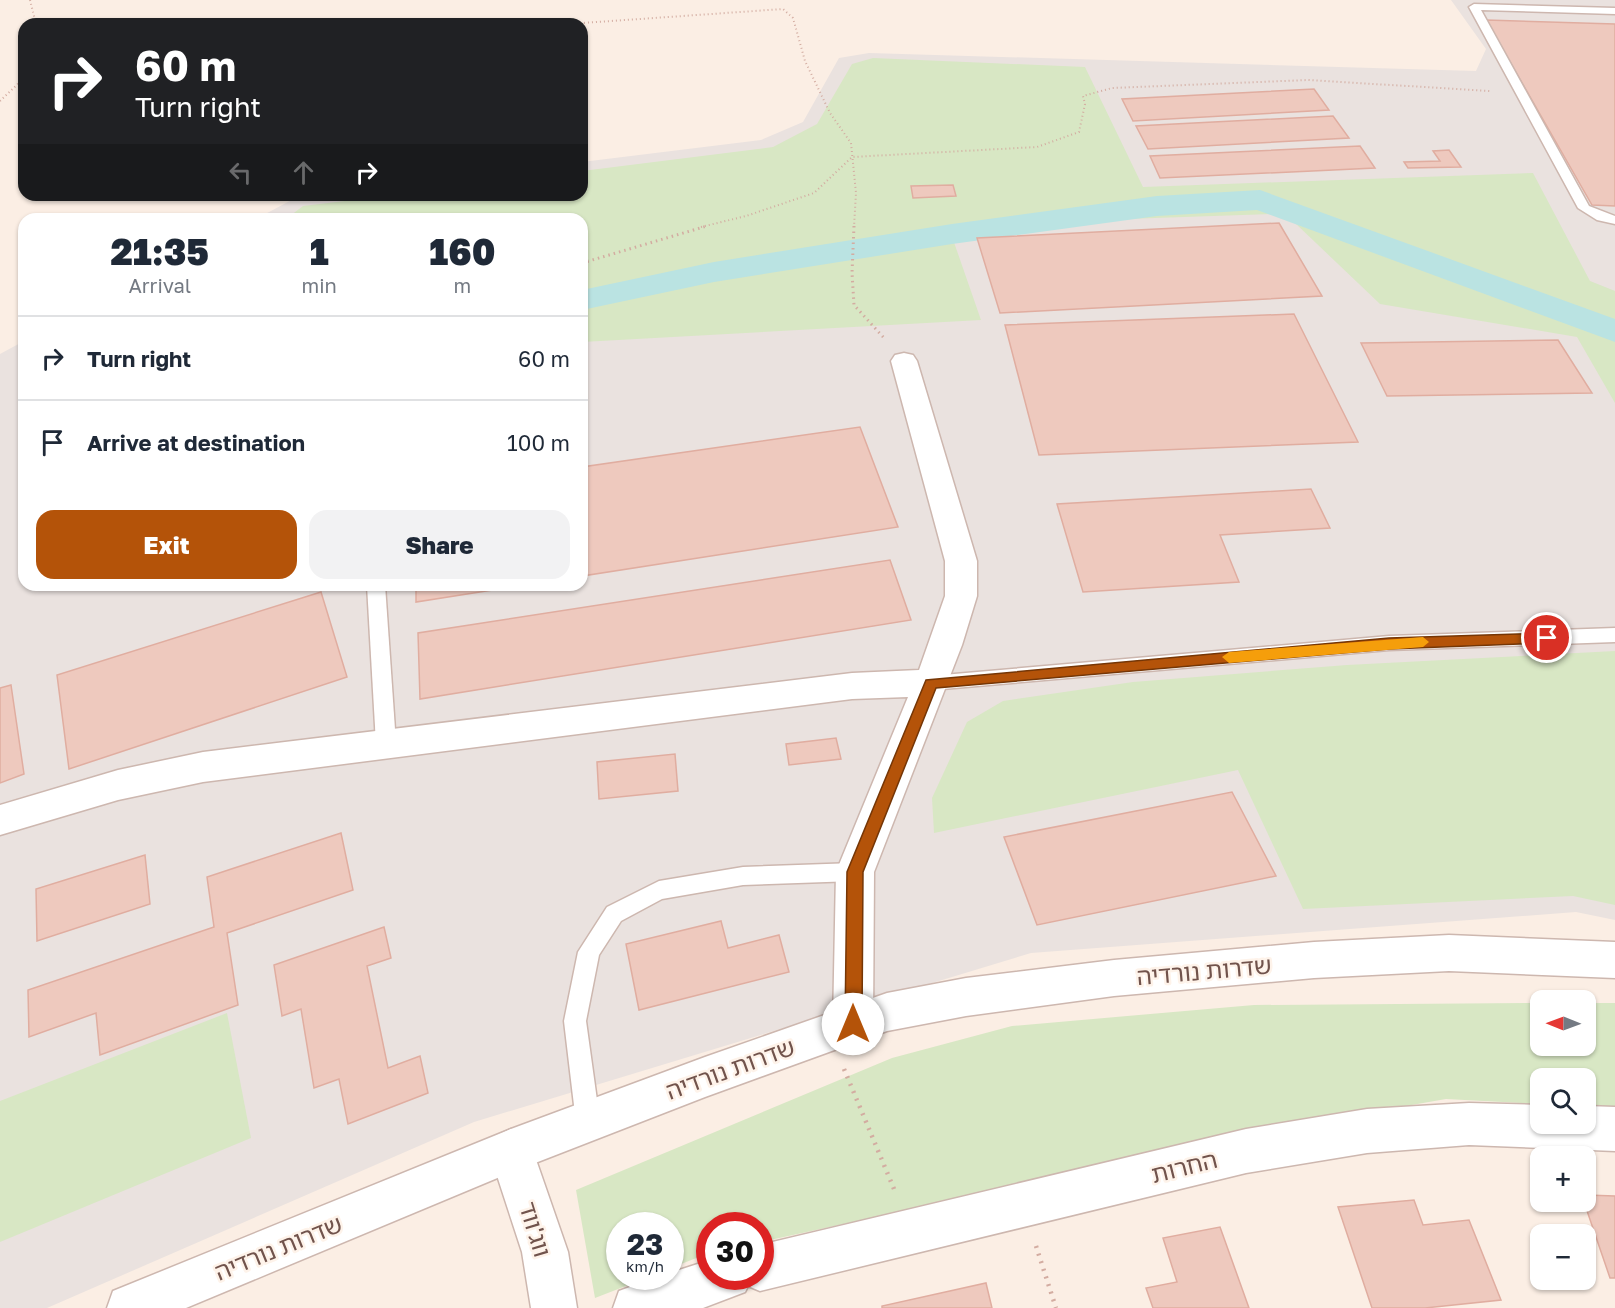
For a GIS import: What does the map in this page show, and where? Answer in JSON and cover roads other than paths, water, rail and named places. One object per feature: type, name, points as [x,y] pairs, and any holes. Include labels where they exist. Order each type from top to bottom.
[{"type":"street","points":[[841,1028],[855,872],[946,645],[961,596],[961,561],[904,362]]},
{"type":"street","points":[[0,820],[118,785],[203,767],[852,686],[931,683]]},
{"type":"street","name":"שדרות נורדיה","points":[[130,1308],[511,1151],[887,1012],[966,997],[1114,978],[1314,960],[1449,953],[1615,960]]},
{"type":"street","name":"החרות","points":[[774,1265],[1246,1151],[1367,1131],[1469,1124],[1615,1129]]},
{"type":"street","name":"ווג'ווד","points":[[511,1151],[545,1252],[554,1308]]},
{"type":"street","points":[[636,1308],[696,1287]]},
{"type":"lane","points":[[1615,11],[1474,7],[1584,208],[1602,218],[1615,220]]},
{"type":"lane","points":[[376,591],[386,744]]},
{"type":"lane","points":[[931,683],[1389,643],[1615,635]]},
{"type":"lane","points":[[588,1122],[574,1021],[589,952],[614,914],[659,890],[743,876],[855,872]]},
{"type":"waterway","points":[[588,299],[714,272],[952,234],[1157,206],[1260,200],[1615,331]]}]
